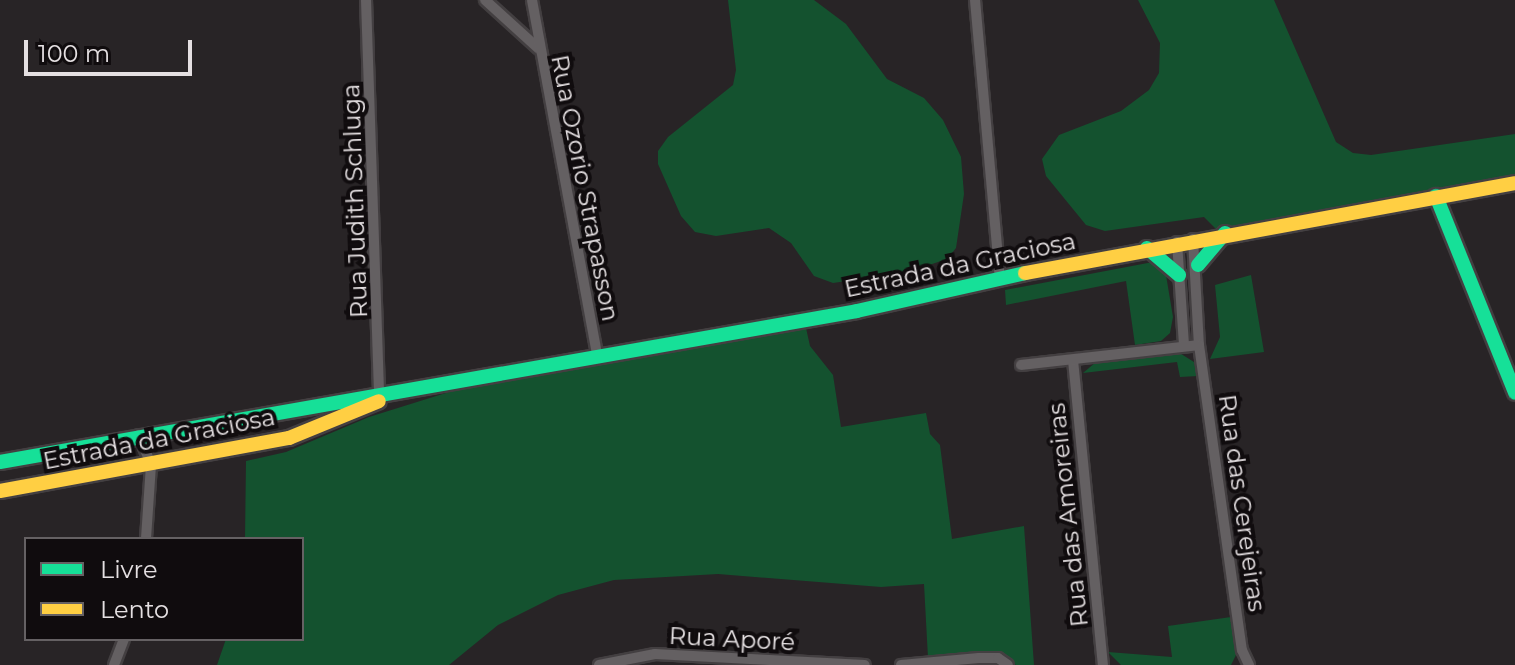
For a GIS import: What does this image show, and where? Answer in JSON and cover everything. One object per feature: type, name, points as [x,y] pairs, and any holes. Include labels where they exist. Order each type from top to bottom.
[{"type":"main road","name":"Estrada da Graciosa","points":[[0,462],[139,435],[379,398],[414,389],[598,358],[1000,280],[1177,242],[1515,183]]},
{"type":"main road","points":[[1436,196],[1515,393]]},
{"type":"main road","points":[[1198,265],[1225,233]]},
{"type":"main road","points":[[1147,248],[1179,275]]},
{"type":"main road","name":"Estrada da Graciosa","points":[[0,491],[289,438],[379,398]]},
{"type":"street","name":"Rua Judith Schluga","points":[[366,0],[379,398]]},
{"type":"street","name":"Rua Ozorio Strapasson","points":[[485,0],[539,49],[598,358]]},
{"type":"street","points":[[532,0],[539,49]]},
{"type":"street","points":[[975,0],[1000,280]]},
{"type":"street","name":"Rua das Cerejeiras","points":[[1193,239],[1198,265],[1199,345],[1242,650],[1249,665]]},
{"type":"street","points":[[1177,242],[1184,346]]},
{"type":"street","points":[[1021,365],[1199,345]]},
{"type":"street","name":"Rua das Amoreiras","points":[[1073,360],[1103,665]]},
{"type":"street","points":[[139,435],[151,465],[146,537]]},
{"type":"street","points":[[114,665],[123,641]]},
{"type":"street","name":"Rua Aporé","points":[[599,665],[655,654],[758,664],[865,665]]},
{"type":"street","points":[[901,665],[979,658],[998,658],[1008,665]]},
{"type":"green space","points":[[728,0],[814,0],[846,24],[887,79],[924,98],[943,120],[961,157],[964,194],[956,248],[947,259],[908,272],[833,283],[814,276],[791,243],[769,228],[716,236],[695,232],[681,216],[658,164],[658,151],[668,137],[733,85],[736,70]]},
{"type":"green space","points":[[1138,0],[1274,0],[1336,142],[1353,153],[1371,155],[1515,134],[1515,183],[1220,233],[1204,217],[1105,231],[1086,225],[1046,176],[1042,159],[1059,135],[1121,111],[1149,90],[1159,73],[1160,43]]},
{"type":"green space","points":[[1153,262],[1166,275],[1173,317],[1170,333],[1161,341],[1135,345],[1126,281],[1006,305],[1005,290]]},
{"type":"green space","points":[[1251,275],[1264,352],[1210,359],[1220,337],[1215,285]]},
{"type":"green space","points":[[806,328],[810,346],[833,375],[841,427],[926,413],[930,434],[940,445],[952,539],[1024,526],[1034,665],[1016,665],[995,652],[928,658],[924,584],[881,587],[718,574],[614,580],[558,595],[498,625],[449,665],[217,665],[225,641],[304,641],[304,537],[245,537],[246,461],[286,452],[369,417],[449,392]]},
{"type":"green space","points":[[1178,352],[1194,362],[1198,376],[1180,377],[1177,362],[1083,373],[1096,362]]},
{"type":"green space","points":[[1231,617],[1236,655],[1231,665],[1121,665],[1108,652],[1172,657],[1168,626]]},
{"type":"traffic: fast","points":[[1436,196],[1515,393]]},
{"type":"traffic: fast","points":[[1198,265],[1225,233]]},
{"type":"traffic: fast","points":[[1147,248],[1179,275]]},
{"type":"traffic: fast","points":[[0,462],[857,311],[1025,273]]},
{"type":"traffic: slow","points":[[1025,273],[1515,183]]},
{"type":"traffic: slow","points":[[0,491],[289,438],[379,401]]}]
